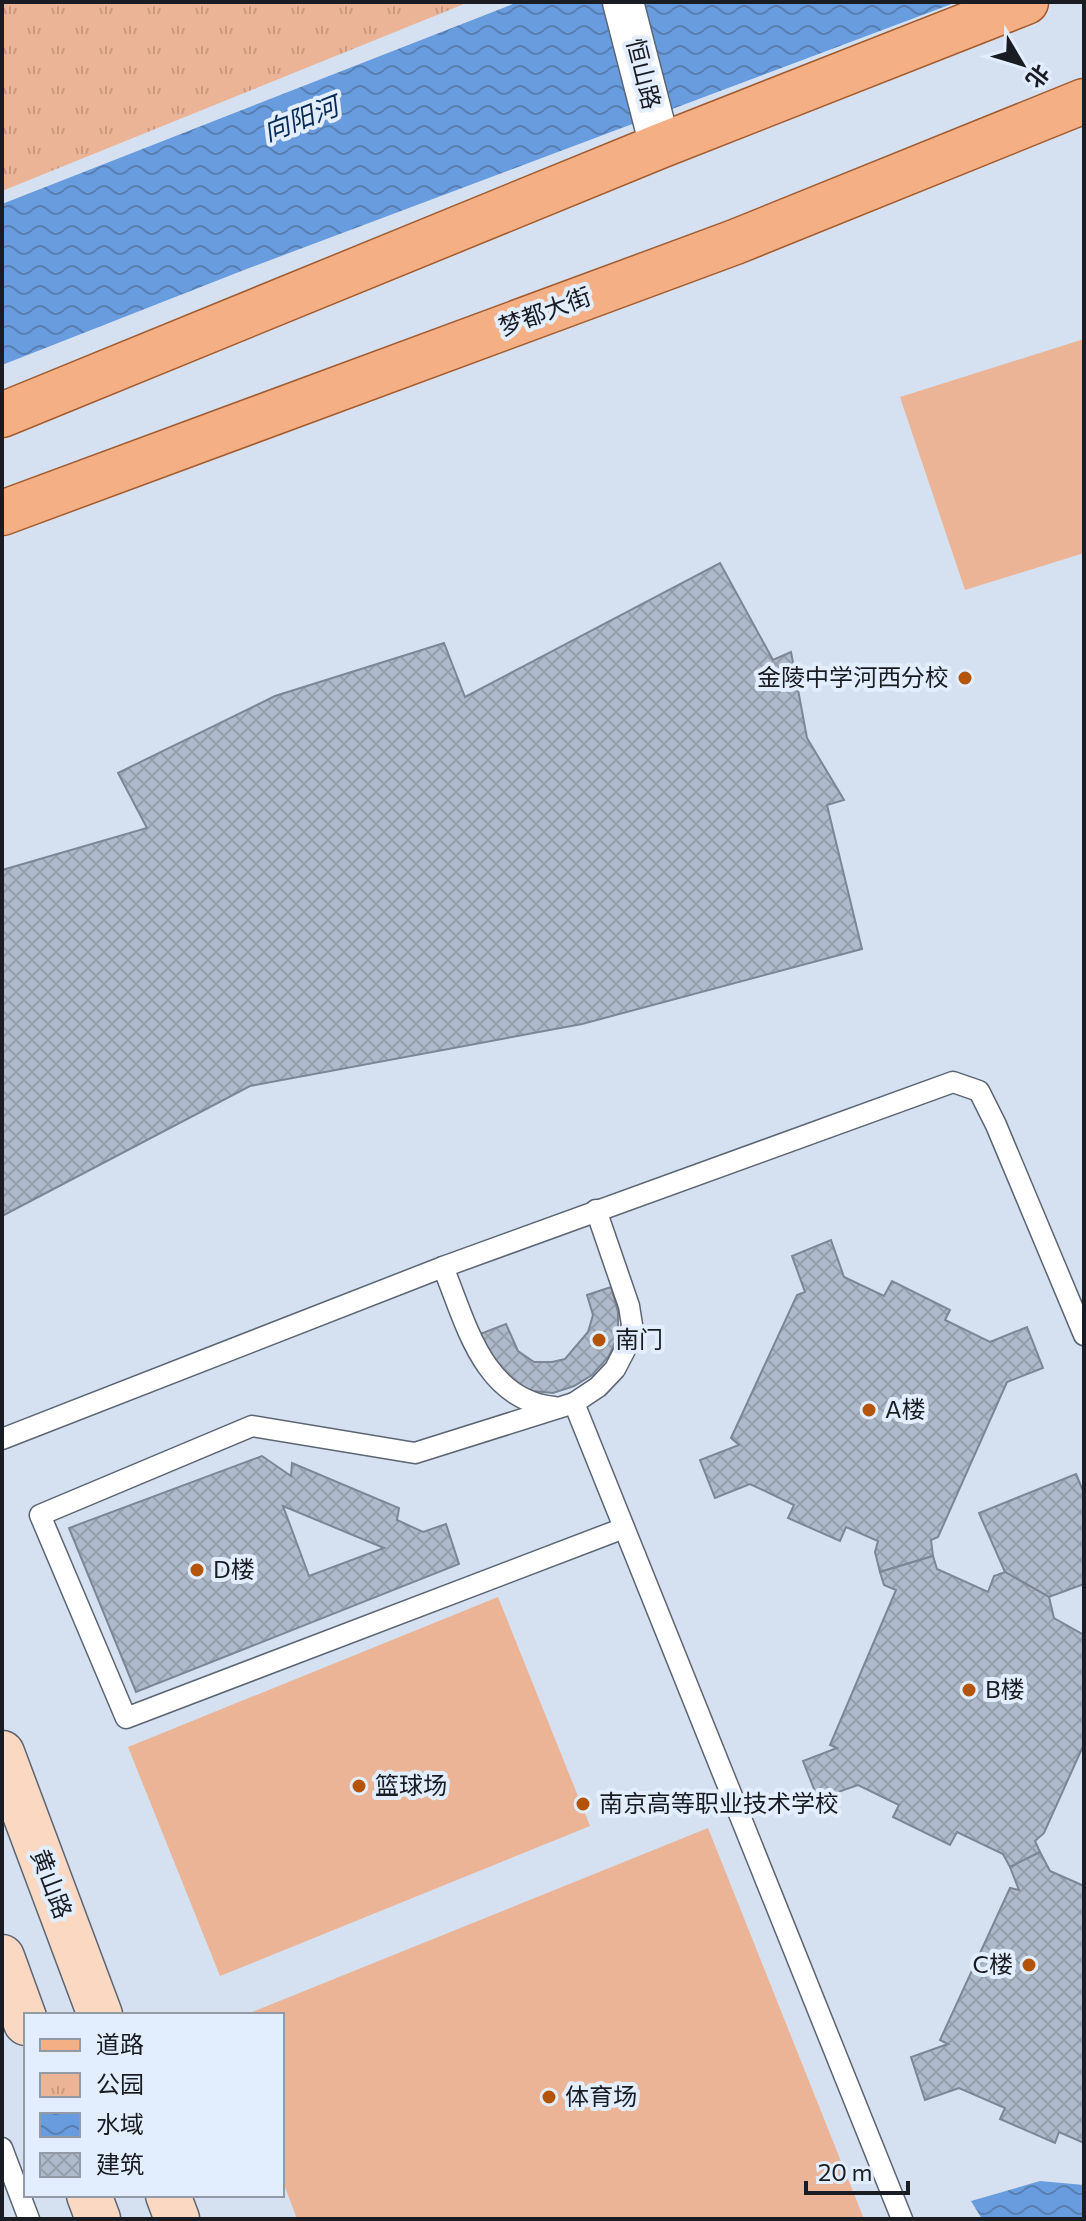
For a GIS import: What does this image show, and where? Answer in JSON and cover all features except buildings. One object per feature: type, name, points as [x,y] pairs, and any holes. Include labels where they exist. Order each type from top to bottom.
[{"type":"main road","points":[[2,415],[660,146],[1026,2]]},
{"type":"main road","name":"梦都大街","points":[[2,513],[735,242],[1084,101]]},
{"type":"main road","name":"黄山路","points":[[2,1753],[99,2013]]},
{"type":"main road","points":[[2,1957],[24,2018]]},
{"type":"main road","points":[[90,2197],[98,2219]]},
{"type":"main road","points":[[169,2197],[177,2219]]},
{"type":"street","name":"恒山路","points":[[627,14],[660,146]]},
{"type":"lane","points":[[2,1439],[443,1267],[953,1082],[979,1091],[1084,1335]]},
{"type":"lane","points":[[596,1210],[629,1306],[632,1325],[627,1346],[615,1369],[598,1387],[566,1405],[415,1453],[252,1426],[40,1515],[126,1718],[624,1528]]},
{"type":"lane","points":[[443,1267],[477,1351],[494,1378],[528,1402],[566,1405]]},
{"type":"lane","points":[[566,1405],[624,1528],[902,2219]]},
{"type":"lane","points":[[2,2148],[29,2219]]},
{"type":"green space","points":[[2,2],[469,2],[2,191]]},
{"type":"green space","points":[[1084,339],[1084,553],[965,590],[900,397]]},
{"type":"green space","name":"篮球场","points":[[498,1597],[590,1826],[220,1976],[128,1747]]},
{"type":"green space","name":"体育场","points":[[708,1828],[864,2219],[297,2219],[284,2184],[284,2013],[250,2013]]},
{"type":"water","name":"向阳河","points":[[518,2],[957,2],[244,270],[2,365],[2,204]]},
{"type":"water","points":[[1040,2181],[1084,2185],[1084,2219],[982,2219],[971,2201]]},
{"type":"place","name":"金陵中学河西分校","points":[[965,678]]},
{"type":"place","name":"南门","points":[[599,1340]]},
{"type":"place","name":"A楼","points":[[869,1410]]},
{"type":"place","name":"D楼","points":[[197,1570]]},
{"type":"place","name":"B楼","points":[[969,1690]]},
{"type":"place","name":"篮球场","points":[[359,1786]]},
{"type":"place","name":"南京高等职业技术学校","points":[[583,1804]]},
{"type":"place","name":"C楼","points":[[1029,1965]]},
{"type":"place","name":"体育场","points":[[549,2097]]}]
